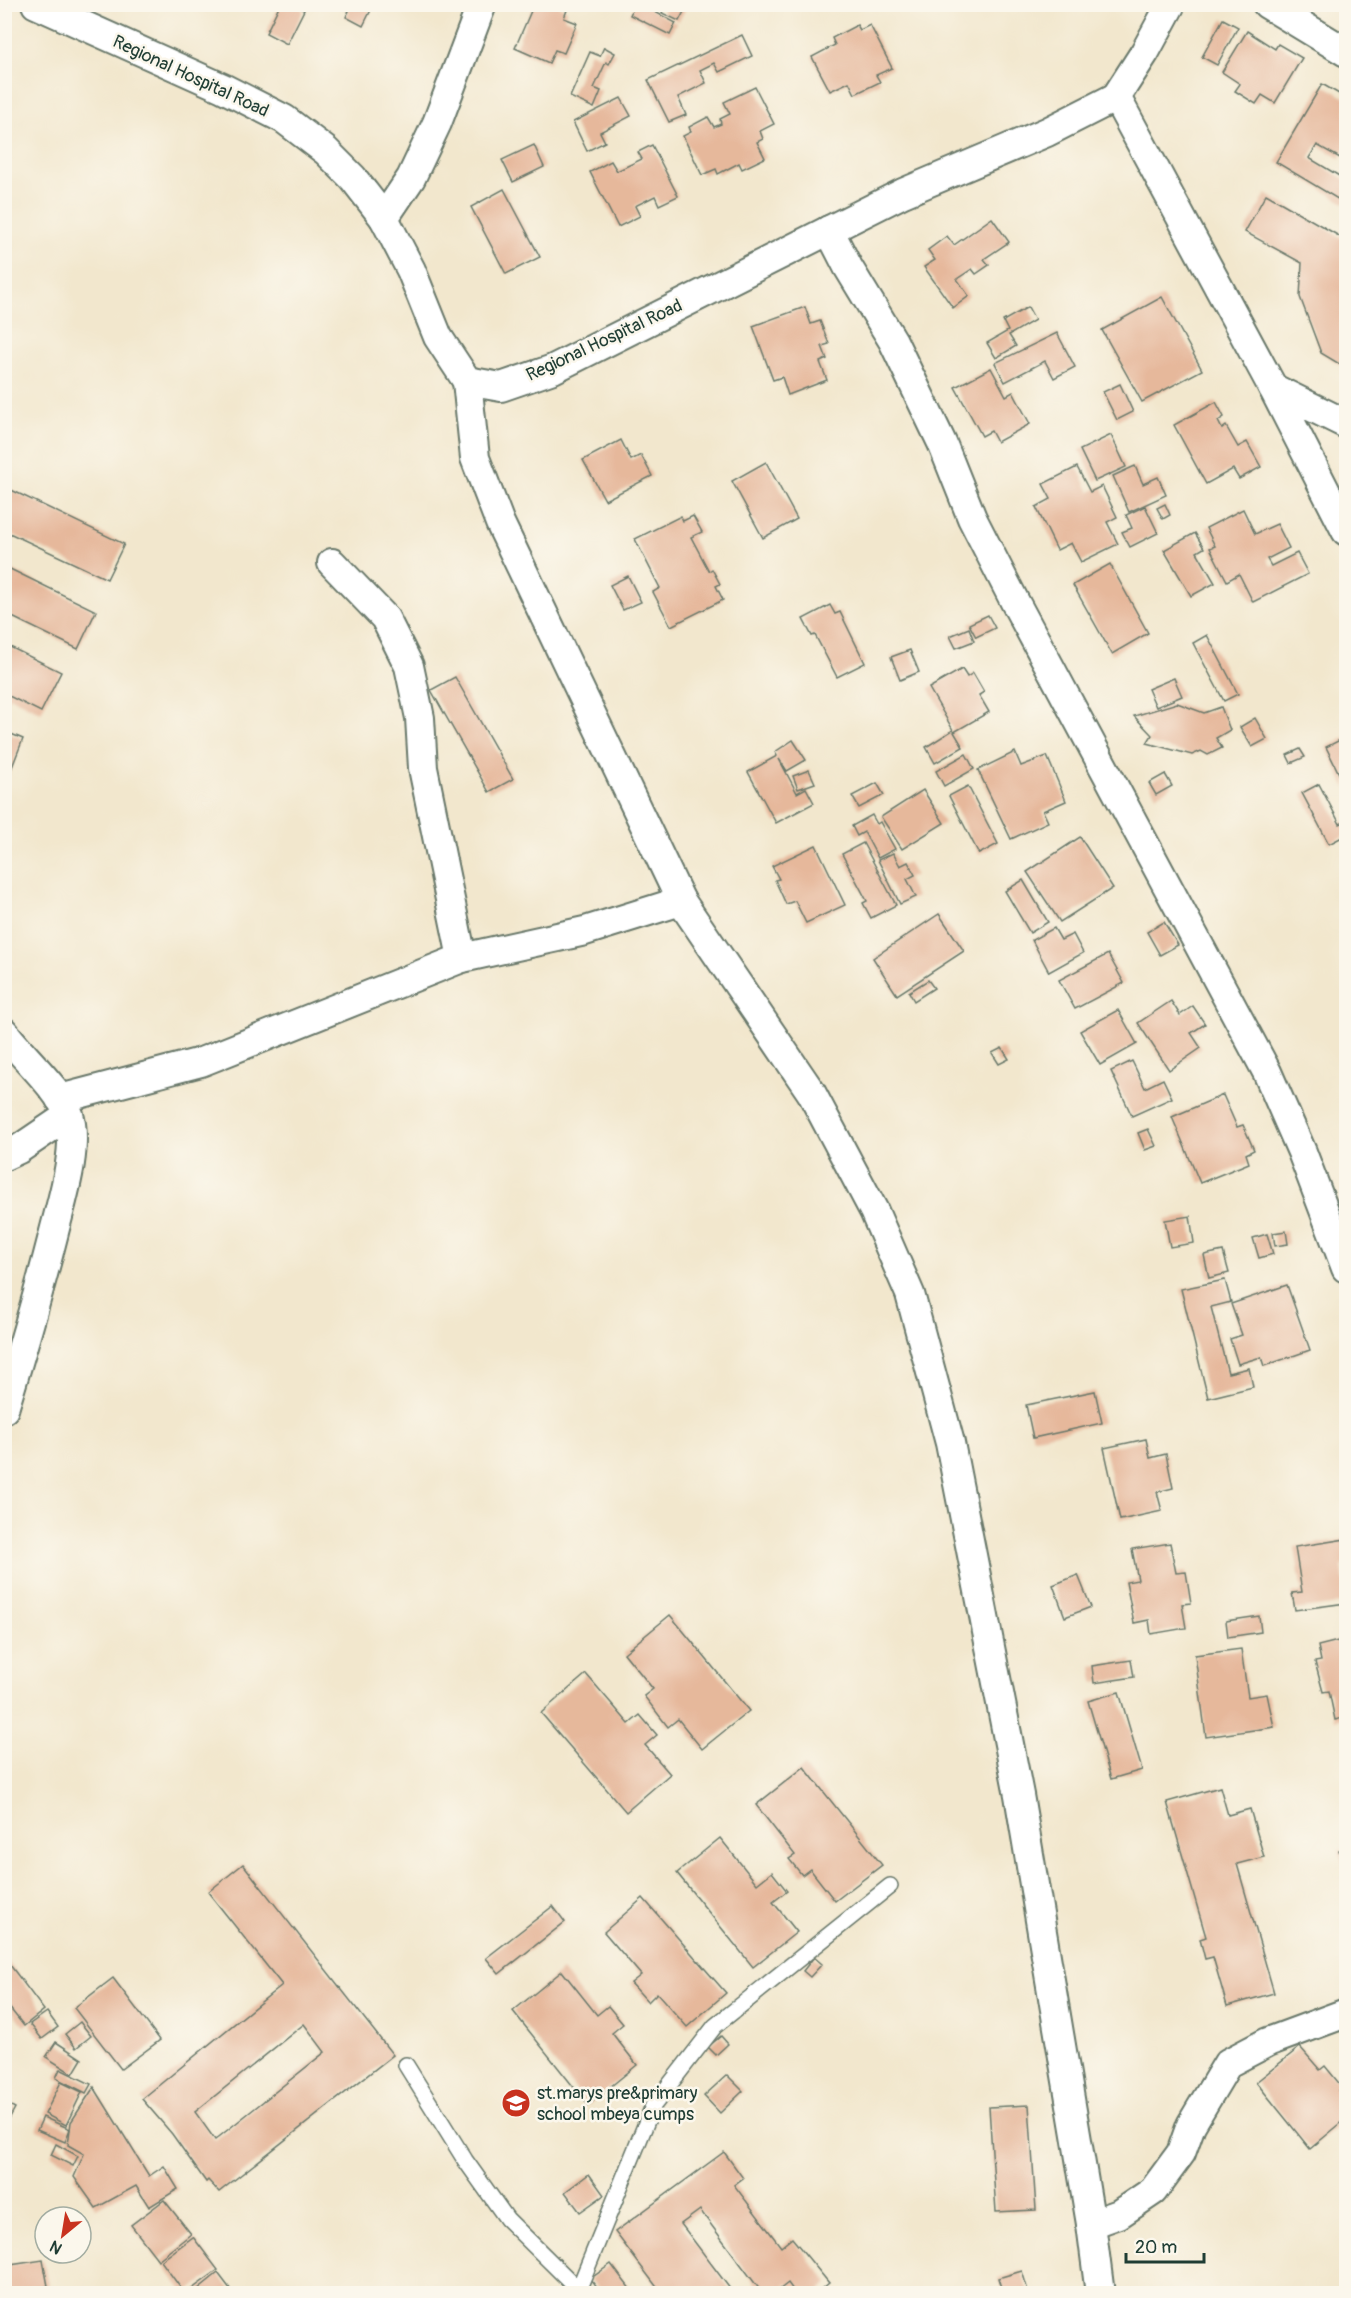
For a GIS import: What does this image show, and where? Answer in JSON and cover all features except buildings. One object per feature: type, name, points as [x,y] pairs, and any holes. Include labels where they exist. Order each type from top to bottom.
[{"type":"street","name":"Regional Hospital Road","points":[[36,4],[223,88],[284,119],[326,151],[352,178],[384,218],[411,270],[438,337],[467,381],[501,387],[553,369],[903,193],[1047,132],[1116,97]]},
{"type":"street","points":[[384,218],[411,178],[437,123],[482,4]]},
{"type":"street","points":[[1171,4],[1145,52],[1116,97],[1274,388],[1347,531]]},
{"type":"street","points":[[1267,4],[1347,52]]},
{"type":"street","points":[[830,230],[848,267],[893,341],[942,443],[972,518],[1015,602],[1267,1072],[1302,1152],[1347,1268]]},
{"type":"street","points":[[467,381],[475,458],[500,523],[681,901],[811,1092],[874,1211],[910,1294],[950,1443],[1019,1795],[1091,2224],[1100,2294]]},
{"type":"street","points":[[1274,388],[1347,424]]},
{"type":"street","points":[[332,563],[385,618],[409,666],[420,718],[426,787],[462,958]]},
{"type":"street","points":[[4,1156],[19,1149],[65,1107],[201,1062],[462,958],[585,931],[681,901]]},
{"type":"street","points":[[4,1032],[65,1107],[71,1134],[69,1173],[37,1300],[4,1409]]},
{"type":"street","points":[[1091,2224],[1119,2214],[1153,2191],[1181,2153],[1191,2125],[1228,2063],[1268,2042],[1347,2013]]},
{"type":"lane","points":[[406,2065],[465,2160],[507,2219],[581,2291],[653,2106],[715,2026],[890,1886]]},
{"type":"place","name":"st.marys pre&primary school mbeya cumps","points":[[516,2103]]}]
